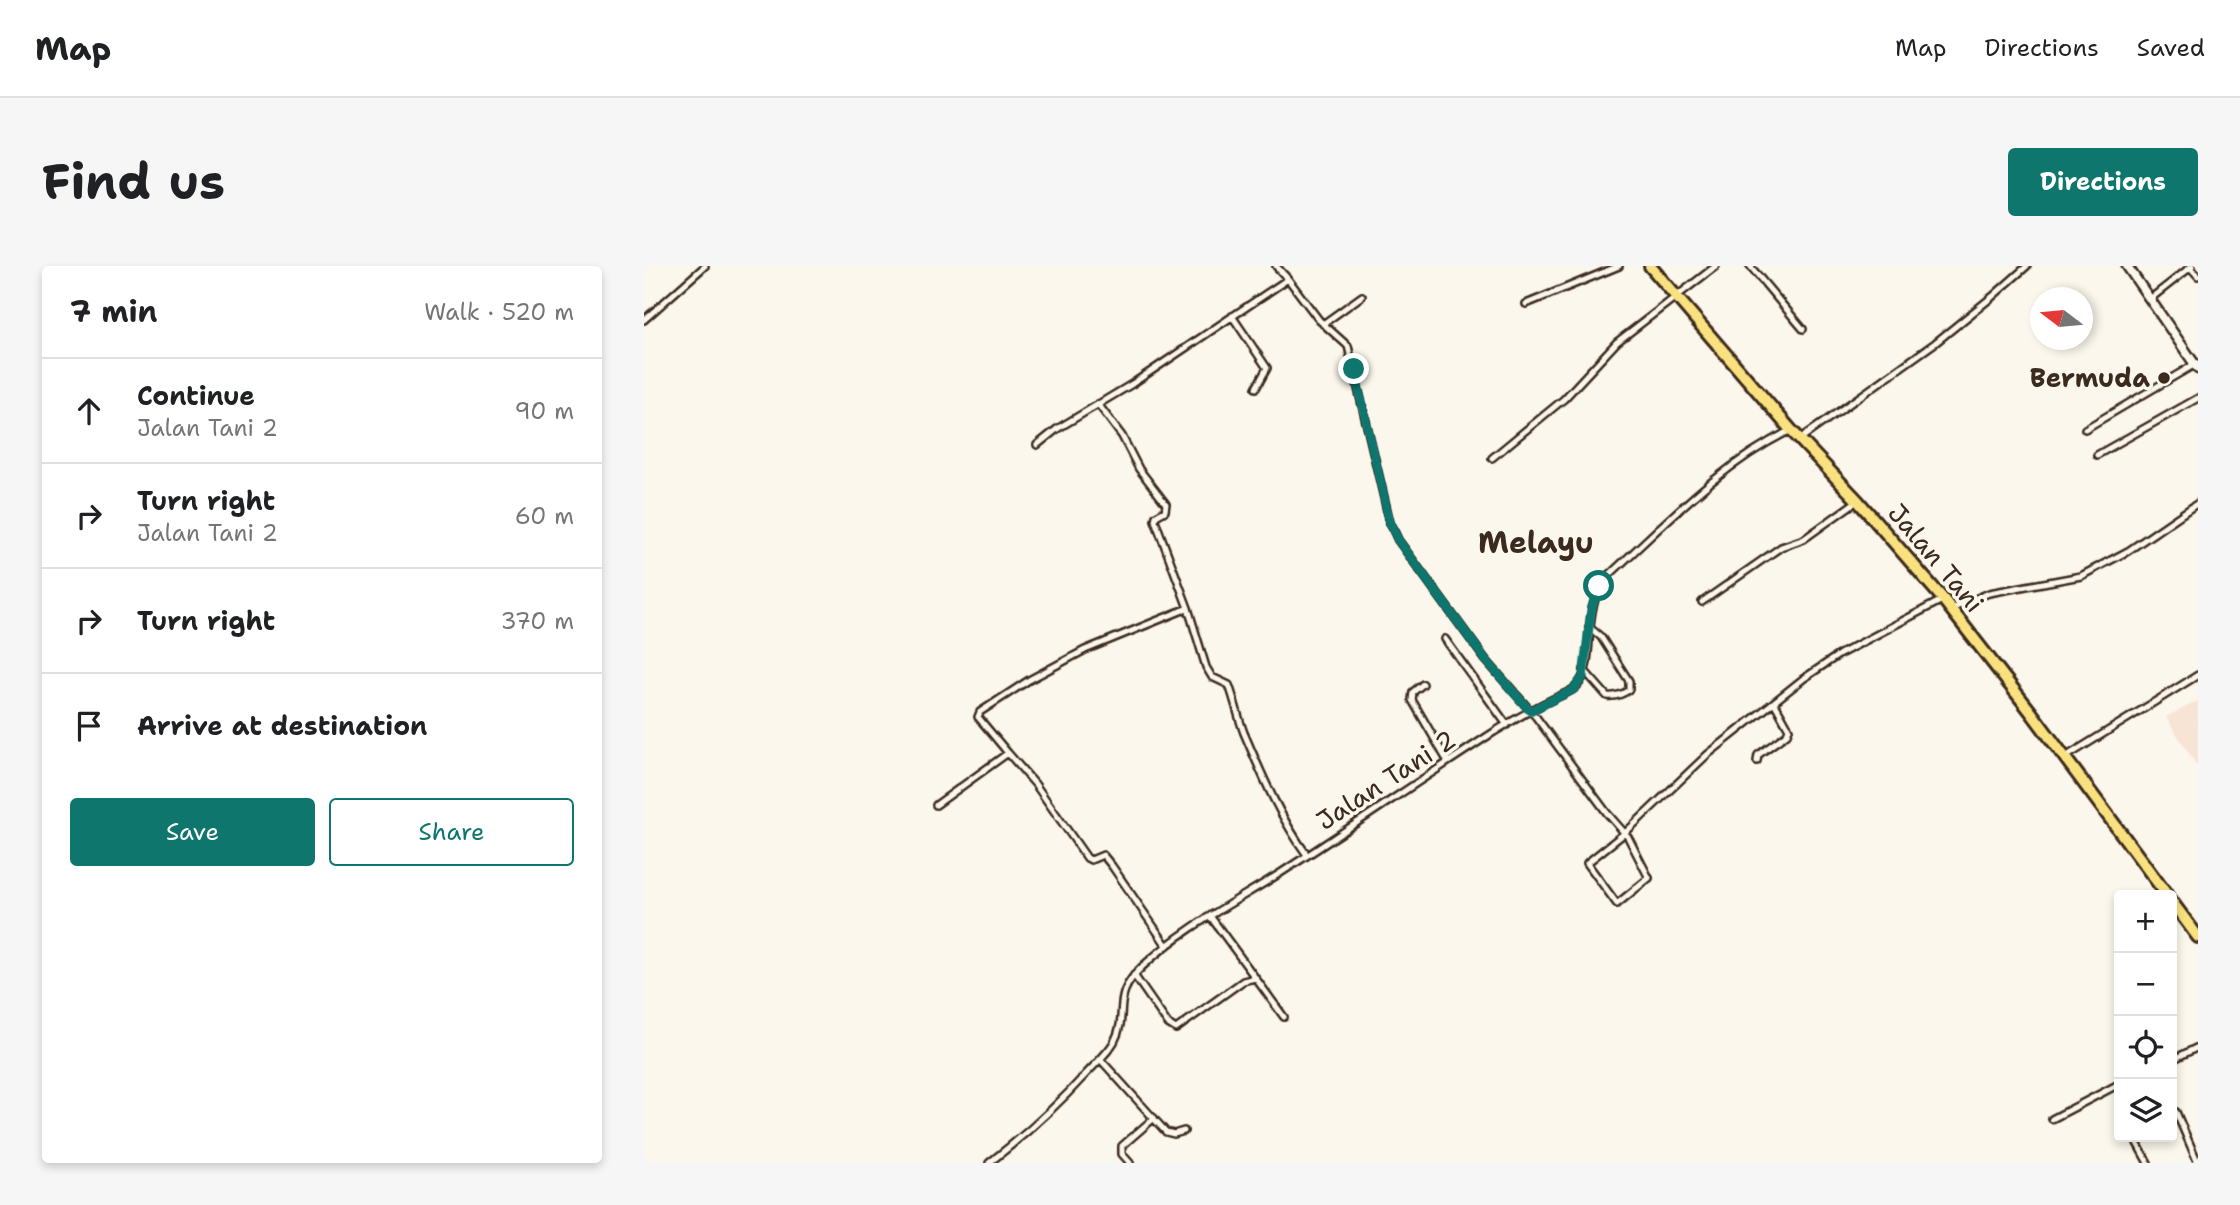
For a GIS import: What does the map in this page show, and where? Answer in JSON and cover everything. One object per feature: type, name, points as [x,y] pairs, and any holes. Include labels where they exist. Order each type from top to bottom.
[{"type":"highway","name":"Jalan Tani","points":[[1650,266],[1791,430],[1858,501],[1943,599],[2163,890]]},
{"type":"highway","points":[[2177,909],[2198,937]]},
{"type":"street","points":[[644,320],[705,266]]},
{"type":"street","points":[[1276,266],[1350,353],[1390,523],[1398,540],[1485,659],[1530,711],[1607,813],[1626,832],[1649,878],[1617,904],[1587,863],[1626,832],[1685,774],[1774,702],[1840,654],[1943,599]]},
{"type":"street","points":[[1526,304],[1619,266]]},
{"type":"street","points":[[1492,458],[1564,399],[1617,342],[1716,266]]},
{"type":"street","points":[[1750,266],[1803,329]]},
{"type":"street","points":[[1800,439],[1884,377],[1936,343],[2026,266]]},
{"type":"street","points":[[2085,429],[2197,366],[2127,266]]},
{"type":"street","points":[[2150,299],[2191,267],[2198,275]]},
{"type":"street","points":[[1037,445],[1057,429],[1288,279]]},
{"type":"street","points":[[1323,324],[1362,296]]},
{"type":"street","points":[[1232,316],[1267,368],[1256,388]]},
{"type":"street","points":[[2097,455],[2198,398]]},
{"type":"street","points":[[1098,404],[1122,436],[1139,469],[1166,504],[1166,511],[1156,516],[1155,520],[1209,674],[1229,685],[1244,732],[1271,796],[1307,855]]},
{"type":"street","points":[[1589,627],[1601,637],[1629,681],[1627,692],[1607,696],[1584,670],[1589,627],[1595,596],[1607,577],[1680,508],[1751,451],[1791,430]]},
{"type":"street","points":[[1702,602],[1781,547],[1811,535],[1858,501]]},
{"type":"street","points":[[1951,609],[1989,593],[2081,576],[2128,551],[2198,503]]},
{"type":"street","points":[[1167,946],[1112,866],[1102,855],[1091,860],[1087,858],[1042,793],[978,717],[980,712],[1029,680],[1085,650],[1188,608]]},
{"type":"street","points":[[1445,639],[1507,725]]},
{"type":"street","name":"Jalan Tani 2","points":[[989,1163],[1020,1140],[1113,1044],[1118,1030],[1121,997],[1126,984],[1167,946],[1448,762],[1530,711],[1573,690],[1579,684],[1584,670]]},
{"type":"street","points":[[2064,758],[2198,675]]},
{"type":"street","points":[[1423,684],[1413,692],[1412,700],[1448,762]]},
{"type":"street","points":[[1757,761],[1758,755],[1787,734],[1789,729],[1774,702]]},
{"type":"street","points":[[936,805],[1008,753]]},
{"type":"street","points":[[1210,916],[1284,1017]]},
{"type":"street","points":[[1134,975],[1168,1024],[1176,1028],[1243,981],[1255,978]]},
{"type":"street","points":[[2177,1058],[2198,1047]]},
{"type":"street","points":[[1100,1059],[1166,1132],[1174,1134],[1184,1131]]},
{"type":"street","points":[[2052,1119],[2114,1087]]},
{"type":"street","points":[[2177,1114],[2198,1163]]},
{"type":"street","points":[[1130,1163],[1122,1154],[1122,1146],[1154,1118]]},
{"type":"street","points":[[2137,1143],[2148,1163]]},
{"type":"shaded area","points":[[2198,701],[2198,768],[2166,717]]},
{"type":"place","name":"Bermuda","points":[[2164,378]]},
{"type":"district","name":"Melayu","points":[[1536,543]]},
{"type":"route","points":[[1354,369],[1390,523],[1398,540],[1485,659],[1530,711],[1573,690],[1583,677],[1589,619],[1599,586]]}]
